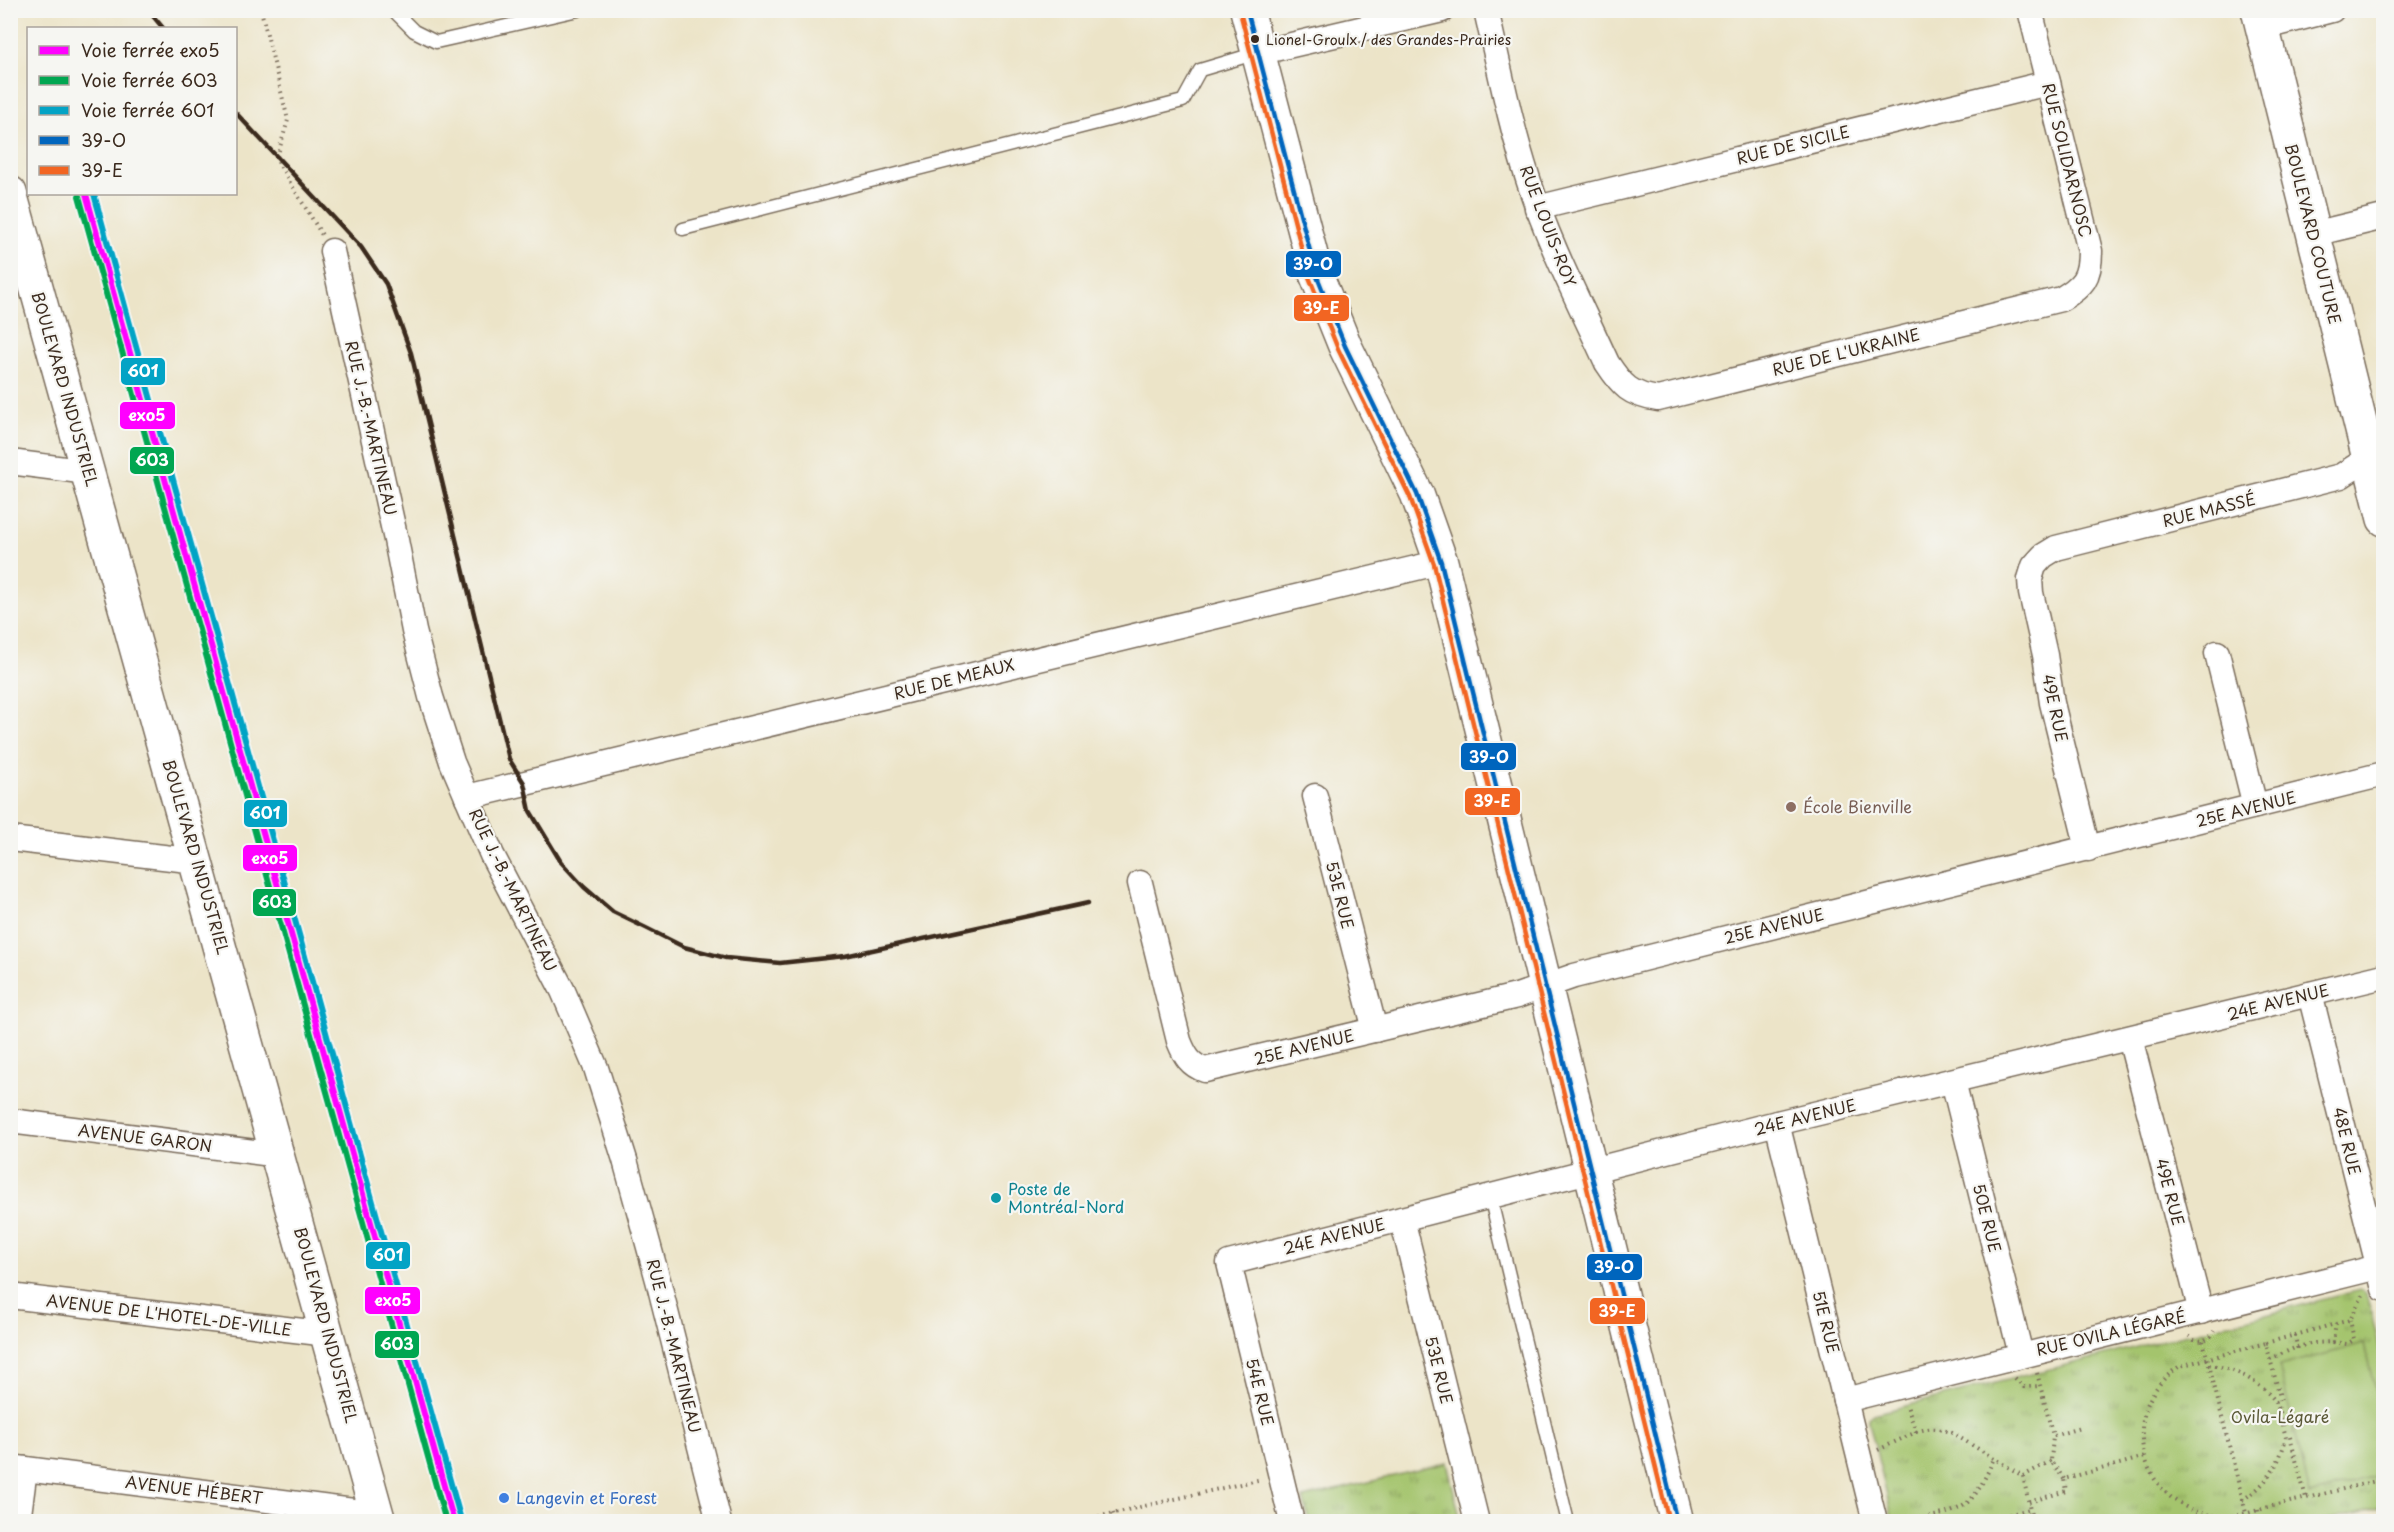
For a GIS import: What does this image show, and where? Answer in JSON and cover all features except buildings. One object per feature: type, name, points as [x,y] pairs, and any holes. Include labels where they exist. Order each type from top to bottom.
[{"type":"street","points":[[1247,10],[1316,274],[1345,346],[1417,494],[1441,562],[1677,1521]]},
{"type":"street","points":[[1257,54],[1442,10]]},
{"type":"street","name":"RUE LOUIS-ROY","points":[[1486,10],[1518,145],[1537,208],[1552,246],[1607,363],[1618,379],[1632,392]]},
{"type":"street","name":"RUE SOLIDARNOSC","points":[[2030,10],[2090,251],[2090,267],[2085,280],[2061,299]]},
{"type":"street","points":[[2260,19],[2332,10]]},
{"type":"street","name":"BOULEVARD COUTURE","points":[[2260,19],[2313,234],[2376,453],[2384,519]]},
{"type":"street","name":"RUE DE SICILE","points":[[1537,208],[2048,83]]},
{"type":"street","name":"BOULEVARD INDUSTRIEL","points":[[10,193],[378,1518]]},
{"type":"street","points":[[2313,234],[2384,217]]},
{"type":"street","name":"RUE J.-B.-MARTINEAU","points":[[332,251],[414,631],[431,697],[452,762],[492,855],[563,991],[596,1068],[625,1160],[658,1280],[719,1521]]},
{"type":"street","name":"RUE DE L'UKRAINE","points":[[1632,392],[1643,397],[1658,399],[2061,299]]},
{"type":"street","name":"RUE MASSÉ","points":[[2034,566],[2043,556],[2056,548],[2341,476],[2376,453]]},
{"type":"street","points":[[10,462],[88,472]]},
{"type":"street","name":"RUE DE MEAUX","points":[[467,797],[1441,562]]},
{"type":"street","name":"49E RUE","points":[[2034,566],[2030,579],[2031,593],[2045,655],[2052,703],[2088,849]]},
{"type":"street","points":[[2217,653],[2255,806]]},
{"type":"street","name":"25E AVENUE","points":[[1140,883],[1179,1041],[1193,1066],[1205,1070],[1516,996],[1574,976],[2384,774]]},
{"type":"street","name":"53E RUE","points":[[1315,796],[1375,1030]]},
{"type":"street","points":[[10,839],[197,861]]},
{"type":"street","name":"24E AVENUE","points":[[1229,1263],[1777,1123],[2384,976]]},
{"type":"street","name":"48E RUE","points":[[2310,994],[2381,1278]]},
{"type":"street","name":"49E RUE","points":[[2130,1038],[2201,1312]]},
{"type":"street","name":"50E RUE","points":[[1953,1081],[2026,1354]]},
{"type":"street","name":"AVENUE GARON","points":[[10,1121],[279,1155]]},
{"type":"street","name":"51E RUE","points":[[1777,1123],[1875,1521]]},
{"type":"street","name":"53E RUE","points":[[1402,1219],[1477,1521]]},
{"type":"street","name":"54E RUE","points":[[1229,1263],[1292,1521]]},
{"type":"street","name":"RUE OVILA LÉGARÉ","points":[[1845,1400],[2201,1312],[2381,1278]]},
{"type":"street","name":"AVENUE DE L'HOTEL-DE-VILLE","points":[[10,1296],[328,1334]]},
{"type":"street","points":[[18,1468],[18,1521]]},
{"type":"street","name":"AVENUE HÉBERT","points":[[18,1468],[378,1518]]},
{"type":"lane","points":[[396,10],[397,14],[414,31],[436,42],[578,10]]},
{"type":"lane","points":[[683,229],[1183,101],[1200,70],[1257,54]]},
{"type":"lane","points":[[1490,1196],[1568,1521]]},
{"type":"path","points":[[261,10],[288,120],[277,157],[279,164],[332,251]]},
{"type":"path","points":[[2381,1278],[2350,1320],[2180,1366],[2155,1389],[2143,1417],[2141,1433],[2146,1465],[2159,1486],[2177,1503],[2203,1514],[2236,1515],[2384,1479]]},
{"type":"path","points":[[2270,1359],[2297,1347],[2333,1342],[2347,1344],[2354,1340],[2350,1320]]},
{"type":"path","points":[[2333,1342],[2336,1324]]},
{"type":"path","points":[[2295,1335],[2297,1347]]},
{"type":"path","points":[[2203,1341],[2246,1513]]},
{"type":"path","points":[[2266,1343],[2281,1401],[2276,1402]]},
{"type":"path","points":[[2026,1354],[2053,1436],[2051,1461],[2064,1479],[2066,1491],[2029,1502]]},
{"type":"path","points":[[2209,1365],[2226,1368],[2243,1376],[2276,1402],[2286,1438],[2277,1463],[2266,1480],[2242,1500]]},
{"type":"path","points":[[1900,1385],[1916,1432]]},
{"type":"path","points":[[1860,1458],[1916,1432],[1927,1428],[1939,1428],[1952,1433],[2023,1476],[2033,1521]]},
{"type":"path","points":[[2053,1436],[2080,1428]]},
{"type":"path","points":[[2286,1438],[2290,1437],[2306,1498]]},
{"type":"path","points":[[2064,1479],[2145,1457]]},
{"type":"path","points":[[1905,1521],[1957,1510],[1966,1505],[1981,1485],[1994,1458]]},
{"type":"path","points":[[2023,1476],[2051,1461]]},
{"type":"path","points":[[1075,1521],[1281,1475]]},
{"type":"path","points":[[1980,1521],[2030,1509]]},
{"type":"path","points":[[2258,1510],[2260,1521]]},
{"type":"path","points":[[1113,1513],[1115,1521]]},
{"type":"path","points":[[2236,1515],[2238,1521]]},
{"type":"green space","name":"Ovila-Légaré","points":[[2360,1290],[2366,1293],[2383,1362],[2383,1506],[2320,1522],[1893,1521],[1869,1422],[1869,1418],[1874,1414]]},
{"type":"green space","points":[[2364,1344],[2383,1424],[2383,1475],[2310,1494],[2279,1366]]},
{"type":"green space","points":[[1447,1463],[1461,1521],[1309,1521],[1303,1498]]},
{"type":"railway","points":[[148,10],[162,27]]},
{"type":"railway","points":[[237,114],[361,247],[386,284],[411,353],[509,759],[524,783],[530,811],[561,862],[584,887],[613,912],[684,947],[726,958],[780,963],[845,956],[1088,903]]},
{"type":"rail line","name":"exo5","points":[[86,195],[454,1522]]},
{"type":"rail line","name":"601","points":[[94,195],[461,1520]]},
{"type":"rail line","name":"603","points":[[79,196],[446,1522]]},
{"type":"transit line","name":"39-O","points":[[1247,10],[1316,274],[1345,346],[1417,494],[1441,562],[1677,1522]]},
{"type":"transit line","name":"39-E","points":[[1240,12],[1309,277],[1338,349],[1410,497],[1434,564],[1669,1522]]},
{"type":"place","name":"Lionel-Groulx / des Grandes-Prairies","points":[[1255,39]]},
{"type":"place","name":"École Bienville","points":[[1791,807]]},
{"type":"place","name":"Poste de Montréal-Nord","points":[[996,1198]]},
{"type":"place","name":"Langevin et Forest","points":[[504,1498]]}]
